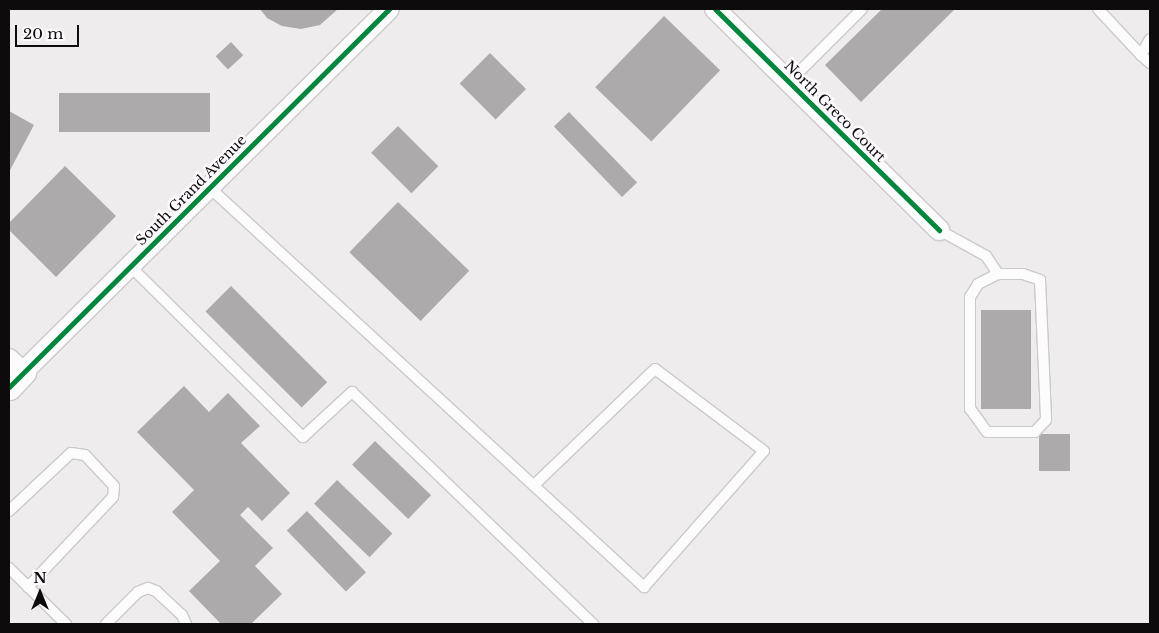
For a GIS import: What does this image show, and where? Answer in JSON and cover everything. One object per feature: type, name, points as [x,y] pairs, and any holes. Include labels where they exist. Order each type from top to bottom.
[{"type":"street","name":"South Grand Avenue","points":[[14,373],[131,267],[389,9]]},
{"type":"street","name":"North Greco Court","points":[[715,9],[939,230]]},
{"type":"lane","points":[[789,82],[862,9]]},
{"type":"lane","points":[[1098,9],[1150,64]]},
{"type":"lane","points":[[1141,55],[1150,39]]},
{"type":"lane","points":[[210,188],[644,586],[764,451],[655,369],[534,485]]},
{"type":"lane","points":[[939,230],[986,256],[998,274]]},
{"type":"lane","points":[[131,267],[303,437],[352,392],[593,624]]},
{"type":"lane","points":[[998,274],[1023,274],[1040,280],[1046,420],[1035,432],[987,432],[970,409],[970,296],[978,284],[998,274]]},
{"type":"lane","points":[[9,511],[71,454],[85,455],[114,486],[113,497],[28,587]]},
{"type":"lane","points":[[9,568],[66,624]]},
{"type":"lane","points":[[106,624],[138,592],[148,588],[156,591],[176,609],[186,624]]},
{"type":"building","points":[[260,9],[338,9],[320,25],[301,29],[282,26],[267,18]]},
{"type":"building","points":[[882,9],[955,9],[861,102],[825,65]]},
{"type":"building","points":[[664,16],[720,70],[651,141],[595,87]]},
{"type":"building","points":[[231,42],[243,55],[228,69],[216,56]]},
{"type":"building","points":[[490,53],[526,89],[496,119],[460,83]]},
{"type":"building","points":[[59,93],[210,93],[210,132],[59,132]]},
{"type":"building","points":[[9,111],[34,125],[9,172]]},
{"type":"building","points":[[569,112],[637,182],[622,197],[554,127]]},
{"type":"building","points":[[398,126],[438,166],[411,193],[371,153]]},
{"type":"building","points":[[65,166],[116,216],[56,277],[9,230],[9,223]]},
{"type":"building","points":[[398,202],[469,271],[421,321],[349,252]]},
{"type":"building","points":[[231,286],[327,382],[302,408],[206,311]]},
{"type":"building","points":[[981,310],[1031,310],[1031,409],[981,409]]},
{"type":"building","points":[[184,386],[209,412],[228,393],[260,426],[241,443],[290,493],[262,521],[248,507],[240,515],[273,548],[255,566],[282,594],[251,624],[221,624],[189,591],[220,561],[172,512],[194,490],[137,432]]},
{"type":"building","points":[[1039,434],[1070,434],[1070,471],[1039,471]]},
{"type":"building","points":[[375,441],[431,495],[408,519],[352,465]]},
{"type":"building","points":[[337,480],[392,533],[369,557],[314,504]]},
{"type":"building","points":[[307,511],[366,572],[346,592],[287,530]]},
{"type":"cycle path","points":[[9,387],[389,9]]},
{"type":"cycle path","points":[[715,9],[939,230]]}]
